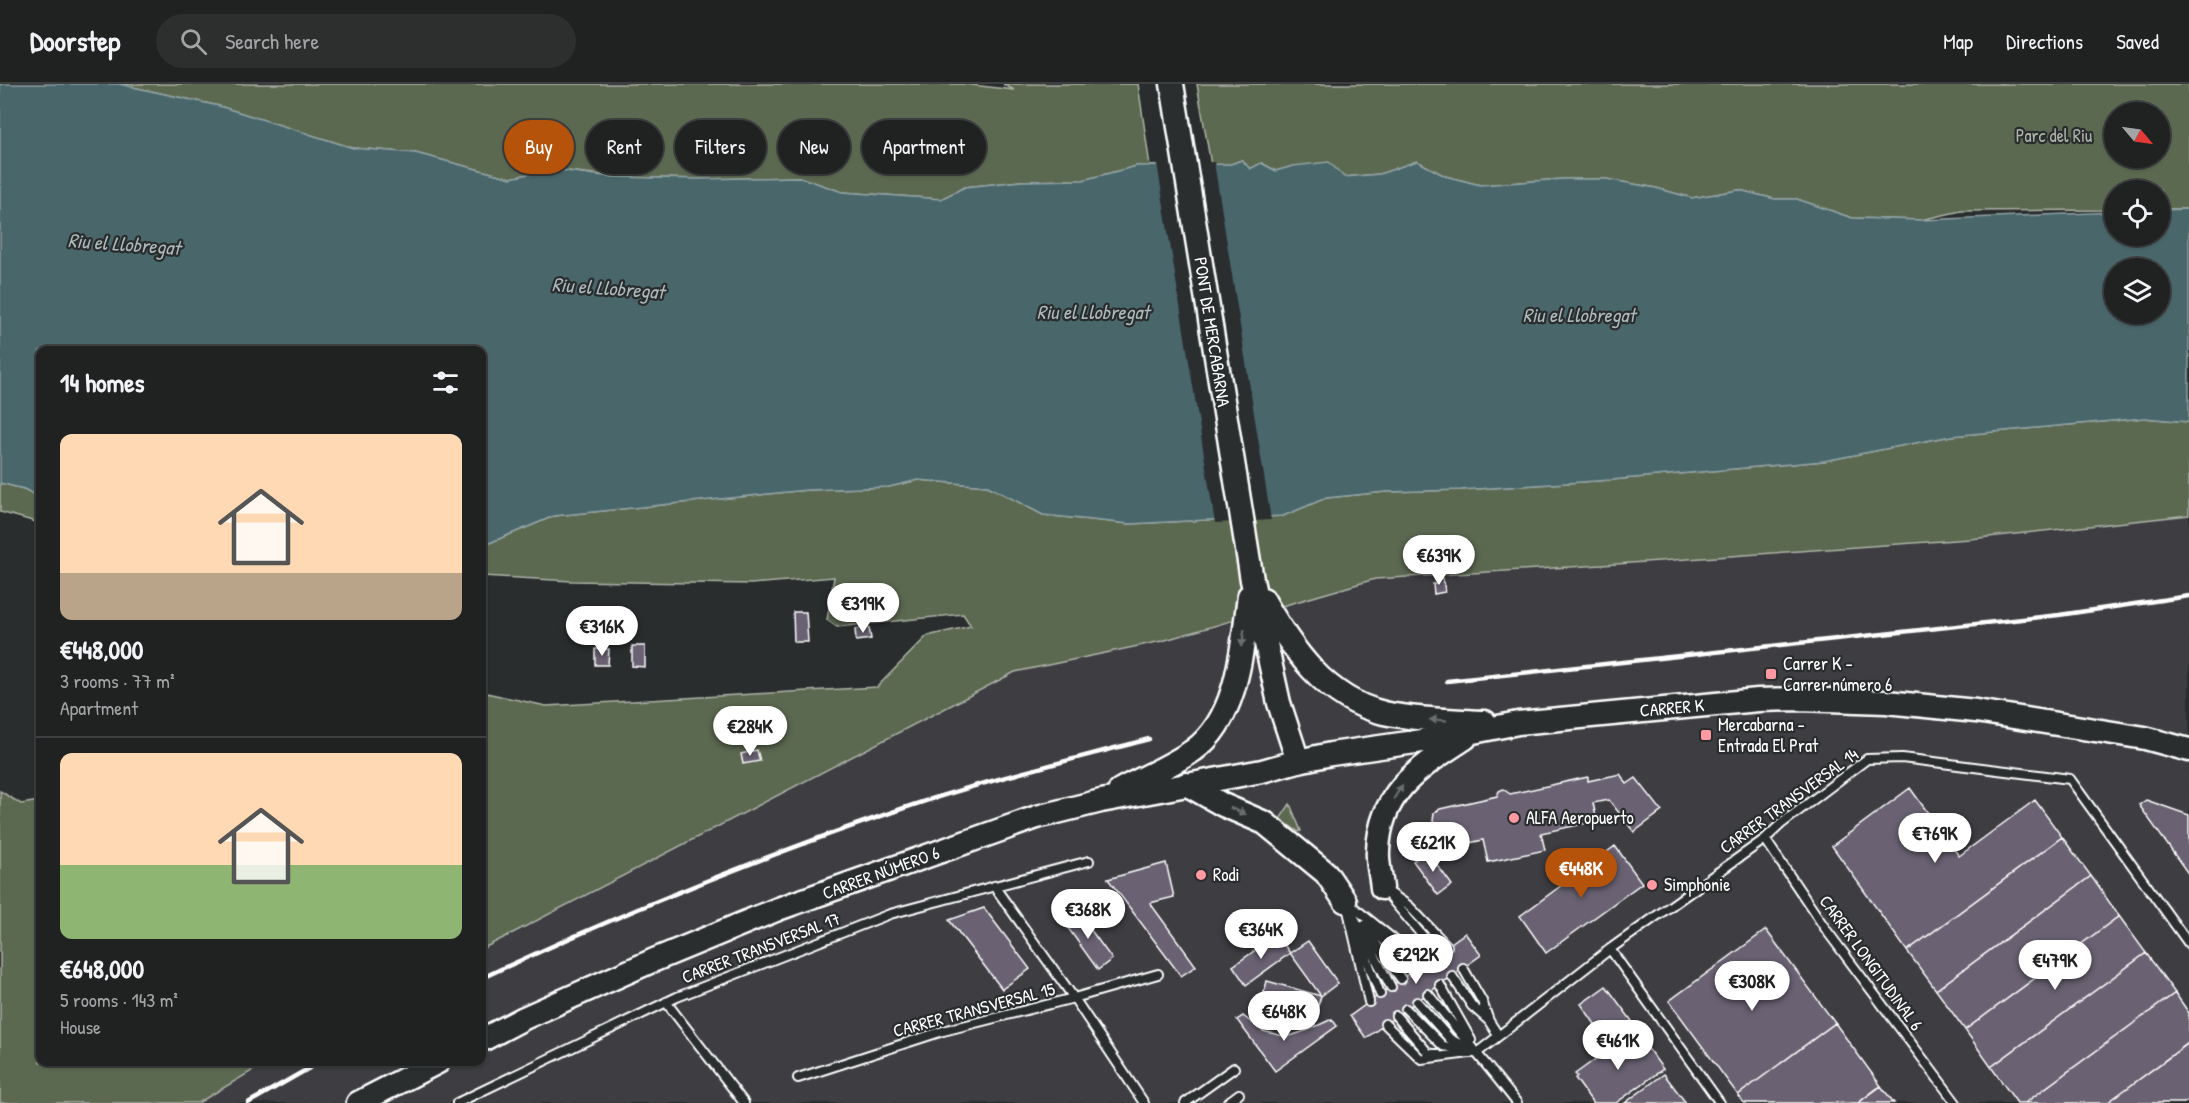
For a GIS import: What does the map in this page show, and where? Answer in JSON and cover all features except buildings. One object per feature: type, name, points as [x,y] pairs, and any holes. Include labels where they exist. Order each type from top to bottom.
[{"type":"main road","name":"PONT DE MERCABARNA","points":[[1173,84],[1252,580]]},
{"type":"main road","points":[[1252,580],[1289,643],[1313,672],[1347,698],[1382,712],[1397,715],[1430,719],[1518,723]]},
{"type":"main road","points":[[1252,580],[1279,703],[1298,761]]},
{"type":"main road","points":[[1101,801],[1194,750],[1222,717],[1239,664],[1252,580]]},
{"type":"main road","name":"CARRER K","points":[[1298,761],[1472,733],[1518,723],[1758,700],[1886,702],[1976,711],[2145,738],[2189,750]]},
{"type":"main road","points":[[1382,888],[1378,852],[1380,832],[1386,811],[1395,795],[1404,782],[1420,768],[1472,733]]},
{"type":"main road","name":"CARRER NÚMERO 6","points":[[486,1038],[652,961],[778,909],[1036,817],[1101,801],[1262,771],[1298,761]]},
{"type":"main road","points":[[1186,784],[1223,805],[1265,823],[1326,873],[1345,901]]},
{"type":"main road","points":[[358,1103],[430,1066]]},
{"type":"lane","name":"CARRER TRANSVERSAL 14","points":[[1478,1052],[1610,949],[1765,839],[1781,824],[1868,759],[1902,758],[2070,779],[2189,944]]},
{"type":"lane","name":"CARRER LONGITUDINAL 6","points":[[1765,839],[1827,931],[1956,1103]]},
{"type":"lane","name":"CARRER TRANSVERSAL 17","points":[[458,1103],[666,1002],[890,915],[1089,861]]},
{"type":"lane","points":[[994,886],[1074,998],[1144,1103]]},
{"type":"lane","points":[[1382,888],[1409,906],[1447,946]]},
{"type":"lane","points":[[1382,888],[1437,953]]},
{"type":"lane","points":[[1345,901],[1423,963]]},
{"type":"lane","points":[[1345,901],[1413,971]]},
{"type":"lane","points":[[1345,901],[1401,980]]},
{"type":"lane","points":[[1345,901],[1391,987]]},
{"type":"lane","points":[[1345,901],[1380,994]]},
{"type":"lane","points":[[1345,901],[1369,1002]]},
{"type":"lane","points":[[1610,949],[1720,1103]]},
{"type":"lane","points":[[1463,968],[1498,1035]]},
{"type":"lane","name":"CARRER TRANSVERSAL 15","points":[[798,1078],[943,1031],[1158,974]]},
{"type":"lane","points":[[1452,976],[1472,1006],[1490,1021]]},
{"type":"lane","points":[[1440,985],[1478,1052]]},
{"type":"lane","points":[[1428,994],[1458,1032],[1478,1052],[1517,1103]]},
{"type":"lane","points":[[666,1002],[744,1103]]},
{"type":"lane","points":[[1417,1002],[1450,1039],[1478,1052]]},
{"type":"lane","points":[[1406,1009],[1443,1047],[1478,1052]]},
{"type":"lane","points":[[1396,1017],[1429,1054],[1478,1052]]},
{"type":"lane","points":[[1385,1024],[1421,1059],[1478,1052]]},
{"type":"lane","points":[[1185,1103],[1234,1068]]},
{"type":"lane","points":[[1227,1103],[1239,1094]]},
{"type":"shaded area","points":[[2189,515],[2189,1103],[198,1103],[260,1066],[486,1066],[486,947],[1015,672],[1162,641],[1375,579],[1970,539]]},
{"type":"green space","points":[[119,84],[964,84],[1014,90],[1003,84],[1138,84],[1150,166],[1137,166],[1083,180],[1021,181],[965,187],[941,199],[842,192],[799,177],[701,179],[619,177],[594,174],[663,174],[663,120],[586,120],[586,173],[574,172],[574,120],[504,120],[504,174],[529,174],[511,178],[415,153],[353,148],[219,106]]},
{"type":"green space","name":"Parc del Riu","points":[[1197,84],[2189,84],[2189,209],[2170,209],[2170,180],[2104,180],[2104,210],[1961,211],[1921,220],[1852,218],[1797,199],[1775,199],[1739,190],[1692,198],[1656,188],[1606,179],[1564,179],[1480,185],[1445,176],[1417,161],[1380,174],[1344,177],[1293,166],[1276,171],[1262,163],[1250,169],[1242,160],[1231,164],[1211,165]]},
{"type":"green space","points":[[2144,418],[2189,422],[2189,515],[1970,539],[1375,579],[1162,641],[1015,672],[486,947],[486,693],[546,706],[877,687],[927,636],[971,626],[963,614],[837,627],[827,620],[834,577],[751,584],[572,581],[486,576],[486,544],[554,516],[807,490],[889,487],[918,480],[988,486],[1043,515],[1130,524],[1283,516],[1326,498],[1385,492],[1461,490],[1611,480],[1824,461],[1951,436]]},
{"type":"green space","points":[[0,483],[24,489],[36,495],[36,522],[0,512]]},
{"type":"green space","points":[[0,791],[21,804],[36,802],[36,1066],[260,1066],[198,1103],[0,1103]]},
{"type":"green space","points":[[1290,804],[1301,831],[1299,832],[1280,819]]},
{"type":"water","name":"Riu el Llobregat","points":[[0,84],[119,84],[219,106],[353,148],[415,153],[511,178],[529,174],[574,174],[574,172],[611,177],[701,179],[799,177],[842,192],[941,199],[965,187],[1021,181],[1083,180],[1137,166],[1231,164],[1242,160],[1250,169],[1261,163],[1276,171],[1293,166],[1329,162],[1344,177],[1380,174],[1417,161],[1445,176],[1480,185],[1564,179],[1606,179],[1656,188],[1692,198],[1739,190],[1775,199],[1797,199],[1852,218],[1921,220],[2104,212],[2104,246],[2170,246],[2170,210],[2189,209],[2189,422],[2144,418],[1951,436],[1824,461],[1611,480],[1461,490],[1385,492],[1326,498],[1283,516],[1130,524],[1043,515],[988,486],[918,480],[889,487],[807,490],[554,516],[486,544],[486,346],[36,346],[36,495],[24,489],[0,483]]},
{"type":"pier","points":[[1214,162],[1271,520],[1215,523],[1157,163]]},
{"type":"railway","points":[[1447,681],[2059,615],[2189,596]]},
{"type":"railway","points":[[486,976],[690,887],[850,827],[964,789],[1149,739]]},
{"type":"railway","points":[[248,1103],[313,1066]]},
{"type":"place","name":"Carrer K - Carrer número 6","points":[[1771,674]]},
{"type":"place","name":"Mercabarna - Entrada El Prat","points":[[1706,735]]},
{"type":"place","name":"ALFA Aeropuerto","points":[[1514,818]]},
{"type":"place","name":"Rodi","points":[[1201,875]]},
{"type":"place","name":"Simphonie","points":[[1652,885]]}]
